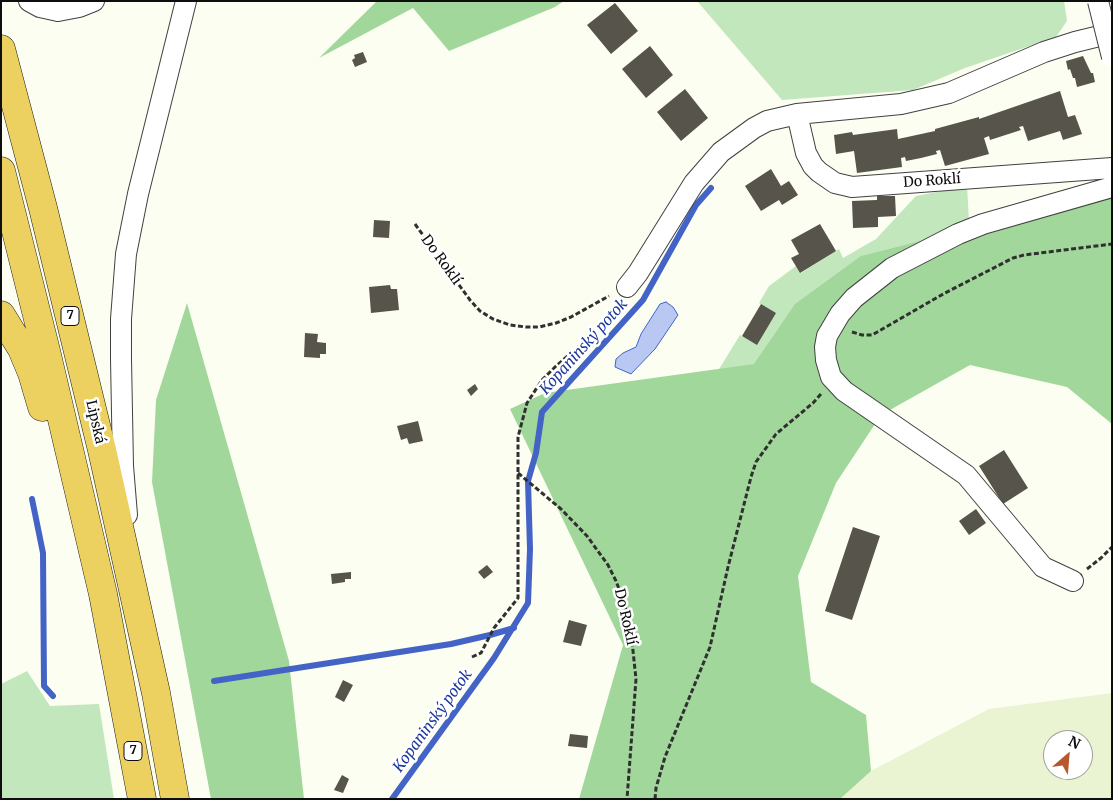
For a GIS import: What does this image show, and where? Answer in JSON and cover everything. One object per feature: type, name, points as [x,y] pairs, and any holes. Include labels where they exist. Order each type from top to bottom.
[{"type":"highway","name":"Lipská","points":[[1,49],[66,298],[132,584],[175,799]]},
{"type":"highway","name":"7","points":[[1,170],[103,594],[142,799]]},
{"type":"highway","points":[[1,315],[22,349],[32,373],[40,396],[78,547],[103,594]]},
{"type":"street","points":[[28,1],[40,7],[58,11],[79,7],[94,1]]},
{"type":"street","points":[[132,584],[123,466],[120,319],[123,284],[126,254],[138,194],[186,1]]},
{"type":"street","points":[[1098,1],[1112,57]]},
{"type":"street","points":[[627,287],[638,273],[694,183],[710,163],[721,152],[767,121],[798,114],[901,104],[950,93],[1044,52],[1112,33]]},
{"type":"street","name":"Do Roklí","points":[[798,114],[800,130],[808,159],[823,176],[835,183],[852,187],[1112,168]]},
{"type":"street","points":[[1073,581],[1043,567],[966,475],[844,391],[831,377],[826,360],[825,347],[827,336],[840,314],[872,282],[892,268],[923,251],[982,224],[1112,187]]},
{"type":"path","name":"Do Roklí","points":[[415,224],[480,311],[493,319],[510,325],[539,327],[556,323],[627,287]]},
{"type":"path","points":[[832,327],[862,336],[872,335],[945,293],[1013,258],[1112,244]]},
{"type":"path","points":[[472,657],[481,653],[494,628],[518,598],[518,437],[527,404],[542,380],[592,335],[613,313],[627,287]]},
{"type":"path","points":[[655,799],[656,788],[665,757],[710,647],[756,462],[776,434],[820,395],[831,377]]},
{"type":"path","name":"Do Roklí","points":[[518,473],[561,509],[587,536],[608,565],[625,605],[631,632],[636,679],[628,799]]},
{"type":"path","points":[[1073,581],[1112,547]]},
{"type":"green space","points":[[377,1],[564,1],[555,7],[449,51],[413,8],[319,58]]},
{"type":"green space","points":[[697,1],[1064,1],[1067,21],[1056,37],[965,68],[913,90],[782,100]]},
{"type":"green space","points":[[967,186],[969,221],[752,423],[705,392],[740,335],[757,344],[775,313],[759,303],[769,286],[796,266],[801,273],[839,249],[843,258],[876,239],[916,196]]},
{"type":"green space","points":[[1112,193],[1112,424],[1067,387],[970,365],[881,415],[836,483],[798,576],[811,682],[866,715],[871,771],[840,799],[579,799],[623,645],[510,409],[545,393],[754,364],[795,304],[861,256]]},
{"type":"green space","points":[[187,303],[289,661],[304,799],[211,799],[152,482],[156,400]]},
{"type":"green space","points":[[27,671],[50,706],[99,704],[114,799],[1,799],[1,684]]},
{"type":"green space","points":[[1112,693],[1112,799],[840,799],[871,771],[989,709]]},
{"type":"water","points":[[666,302],[673,307],[678,315],[655,349],[631,374],[615,367],[616,359],[623,353],[636,347],[641,334],[660,304]]},
{"type":"building","points":[[615,3],[638,31],[611,54],[587,25]]},
{"type":"building","points":[[650,46],[673,75],[646,98],[622,69]]},
{"type":"building","points":[[363,52],[367,62],[355,67],[352,60],[355,58],[354,55]]},
{"type":"building","points":[[1083,56],[1091,73],[1093,73],[1095,82],[1077,87],[1075,78],[1073,78],[1070,69],[1068,70],[1066,61]]},
{"type":"building","points":[[685,89],[708,118],[681,141],[657,112]]},
{"type":"building","points":[[1060,91],[1068,117],[1075,115],[1082,134],[1063,140],[1060,131],[1028,141],[1023,126],[1019,127],[1021,130],[990,140],[989,136],[984,138],[989,154],[945,166],[940,150],[936,151],[937,154],[921,158],[906,161],[905,157],[901,158],[902,167],[857,173],[854,151],[836,154],[834,135],[852,132],[853,135],[897,129],[898,139],[935,131],[935,129],[979,117],[979,119]]},
{"type":"building","points":[[771,169],[781,186],[789,181],[798,195],[782,205],[779,200],[761,211],[745,186]]},
{"type":"building","points":[[877,196],[895,196],[896,216],[878,217],[878,227],[853,228],[852,201],[877,200]]},
{"type":"building","points":[[374,220],[390,221],[389,238],[373,237]]},
{"type":"building","points":[[820,224],[836,251],[800,273],[791,258],[799,254],[791,240]]},
{"type":"building","points":[[390,285],[391,289],[397,289],[399,310],[371,313],[369,287]]},
{"type":"building","points":[[761,304],[776,313],[757,345],[742,336]]},
{"type":"building","points":[[305,333],[318,334],[317,342],[326,343],[326,354],[320,354],[320,358],[304,357]]},
{"type":"building","points":[[475,384],[478,389],[471,396],[467,390]]},
{"type":"building","points":[[418,421],[423,441],[409,444],[407,438],[401,440],[397,426]]},
{"type":"building","points":[[1004,450],[1028,488],[1003,504],[979,466]]},
{"type":"building","points":[[976,509],[986,523],[969,535],[959,521]]},
{"type":"building","points":[[853,527],[880,536],[852,620],[825,611]]},
{"type":"building","points":[[487,565],[493,572],[484,579],[478,572]]},
{"type":"building","points":[[351,572],[351,579],[345,579],[345,582],[332,584],[331,574]]},
{"type":"building","points":[[569,620],[587,625],[581,646],[563,642]]},
{"type":"building","points":[[343,680],[353,685],[344,702],[335,697]]},
{"type":"building","points":[[570,734],[588,736],[587,748],[568,746]]},
{"type":"building","points":[[342,775],[349,779],[343,793],[334,790]]},
{"type":"waterway","name":"Kopaninský potok","points":[[392,799],[494,658],[528,603],[530,549],[528,481],[536,453],[542,412],[643,300],[696,205],[711,188]]},
{"type":"waterway","points":[[32,499],[43,553],[44,686],[53,696]]},
{"type":"waterway","points":[[214,681],[451,644],[514,628]]}]
